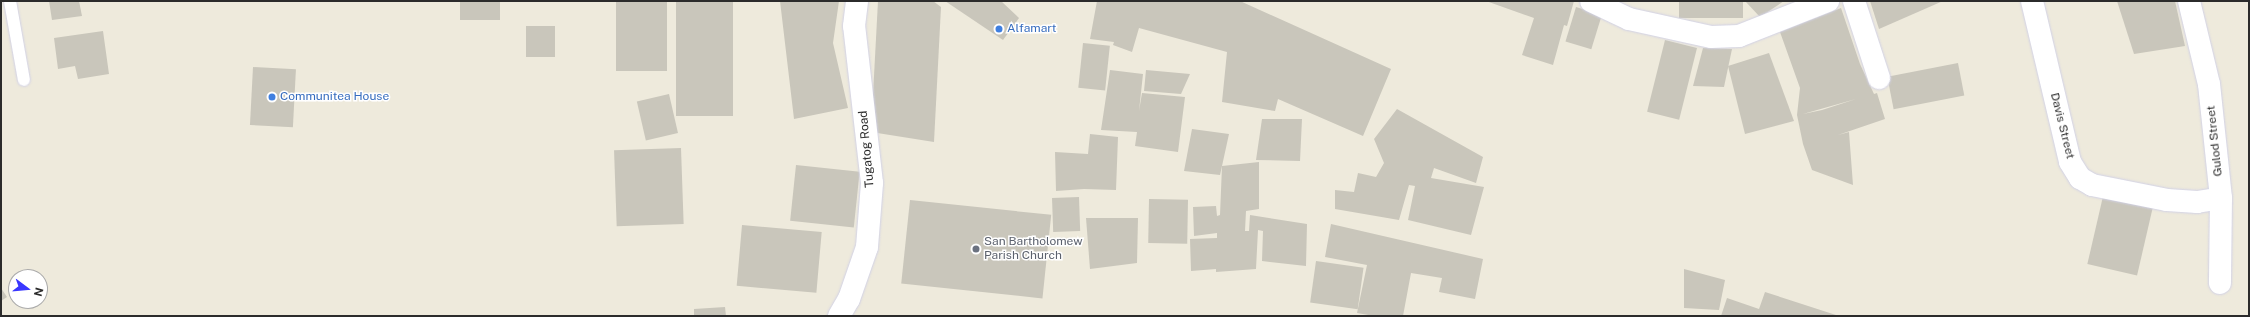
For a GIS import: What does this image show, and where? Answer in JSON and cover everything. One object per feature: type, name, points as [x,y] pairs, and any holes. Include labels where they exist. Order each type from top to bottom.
[{"type":"street","name":"Tugatog Road","points":[[839,316],[849,299],[867,247],[872,183],[854,26],[857,1]]},
{"type":"street","points":[[1591,1],[1629,19],[1711,37],[1739,36],[1828,1]]},
{"type":"street","points":[[1854,1],[1879,78]]},
{"type":"street","name":"Davis Street","points":[[2032,1],[2070,162],[2080,178],[2092,185],[2167,200],[2197,202],[2221,198]]},
{"type":"street","name":"Gulod Street","points":[[2190,1],[2209,84],[2221,198],[2220,283]]},
{"type":"lane","points":[[10,1],[24,80]]},
{"type":"building","points":[[49,1],[79,1],[82,16],[52,20]]},
{"type":"building","points":[[460,1],[500,1],[500,20],[460,20]]},
{"type":"building","points":[[616,1],[667,1],[667,71],[616,71]]},
{"type":"building","points":[[676,1],[733,1],[733,116],[676,116]]},
{"type":"building","points":[[780,1],[839,1],[833,43],[848,108],[794,119]]},
{"type":"building","points":[[878,1],[933,1],[941,7],[934,142],[871,132]]},
{"type":"building","name":"Alfamart","points":[[945,1],[1001,1],[1019,18],[1003,40]]},
{"type":"building","points":[[1097,1],[1240,1],[1391,69],[1363,136],[1278,99],[1275,111],[1222,102],[1227,52],[1139,28],[1132,52],[1113,45],[1114,42],[1090,39]]},
{"type":"building","points":[[1486,1],[1574,1],[1567,26],[1564,25],[1553,65],[1522,55],[1534,18]]},
{"type":"building","points":[[1679,1],[1743,1],[1743,18],[1679,18]]},
{"type":"building","points":[[1745,1],[1784,1],[1760,17]]},
{"type":"building","points":[[1870,1],[1943,1],[1879,29]]},
{"type":"building","points":[[2117,1],[2175,1],[2185,46],[2134,54]]},
{"type":"building","points":[[1576,7],[1602,15],[1591,49],[1565,41]]},
{"type":"building","points":[[1841,8],[1860,64],[1874,94],[1877,93],[1885,119],[1838,135],[1849,132],[1853,185],[1812,170],[1803,144],[1797,115],[1800,88],[1780,32]],"holes":[[[1856,99],[1822,110],[1803,114]]]},
{"type":"building","points":[[526,26],[555,26],[555,57],[526,57]]},
{"type":"building","points":[[103,31],[109,74],[78,79],[75,66],[58,69],[54,38]]},
{"type":"building","points":[[1665,40],[1697,48],[1679,120],[1647,112]]},
{"type":"building","points":[[1083,43],[1110,46],[1105,91],[1078,88]]},
{"type":"building","points":[[1703,48],[1732,49],[1724,87],[1693,86]]},
{"type":"building","points":[[1769,53],[1794,121],[1745,134],[1728,66]]},
{"type":"building","points":[[1958,63],[1964,95],[1894,109],[1887,77]]},
{"type":"building","name":"Communitea House","points":[[253,67],[296,69],[293,127],[250,125]]},
{"type":"building","points":[[1110,70],[1143,74],[1139,111],[1142,93],[1185,97],[1178,152],[1135,146],[1137,132],[1101,130]]},
{"type":"building","points":[[1146,70],[1190,74],[1181,94],[1144,91]]},
{"type":"building","points":[[669,94],[678,133],[646,140],[637,101]]},
{"type":"building","points":[[1397,109],[1483,157],[1476,183],[1434,168],[1431,178],[1484,187],[1471,235],[1408,220],[1415,186],[1409,185],[1399,220],[1335,209],[1335,190],[1354,192],[1358,173],[1376,177],[1384,163],[1374,139]]},
{"type":"building","points":[[1262,119],[1302,119],[1300,161],[1256,160]]},
{"type":"building","points":[[1192,129],[1229,134],[1220,175],[1184,171]]},
{"type":"building","points":[[1090,134],[1118,137],[1116,190],[1084,189],[1056,191],[1055,152],[1088,154]]},
{"type":"building","points":[[681,148],[684,224],[617,226],[614,150]]},
{"type":"building","points":[[1259,162],[1259,209],[1246,211],[1245,231],[1249,231],[1250,215],[1307,224],[1306,266],[1262,261],[1263,231],[1258,230],[1256,269],[1216,272],[1216,269],[1191,271],[1190,239],[1217,238],[1217,233],[1194,236],[1193,207],[1216,206],[1217,216],[1220,215],[1222,166]]},
{"type":"building","points":[[796,165],[860,172],[854,227],[790,221]]},
{"type":"building","points":[[2104,192],[2154,203],[2137,276],[2087,264]]},
{"type":"building","points":[[1079,197],[1080,231],[1053,232],[1052,198]]},
{"type":"building","points":[[1149,199],[1188,200],[1187,244],[1148,243]]},
{"type":"building","name":"San Bartholomew Parish Church","points":[[910,200],[1051,215],[1042,298],[901,284]]},
{"type":"building","points":[[1086,218],[1138,218],[1137,263],[1090,269]]},
{"type":"building","points":[[1331,224],[1483,259],[1475,299],[1439,292],[1442,278],[1411,273],[1403,316],[1374,316],[1357,313],[1367,265],[1325,257]]},
{"type":"building","points":[[742,225],[822,232],[816,293],[737,286]]},
{"type":"building","points":[[1316,261],[1364,268],[1358,309],[1310,303]]},
{"type":"building","points":[[1684,269],[1725,280],[1719,310],[1684,308]]},
{"type":"building","points":[[1,288],[7,297],[1,301]]},
{"type":"building","points":[[1765,292],[1839,316],[1721,316],[1727,298],[1759,309]]},
{"type":"building","points":[[725,307],[726,316],[694,316],[694,309]]},
{"type":"place","name":"Alfamart","points":[[999,29]]},
{"type":"place","name":"Communitea House","points":[[272,97]]},
{"type":"place","name":"San Bartholomew Parish Church","points":[[976,249]]}]
